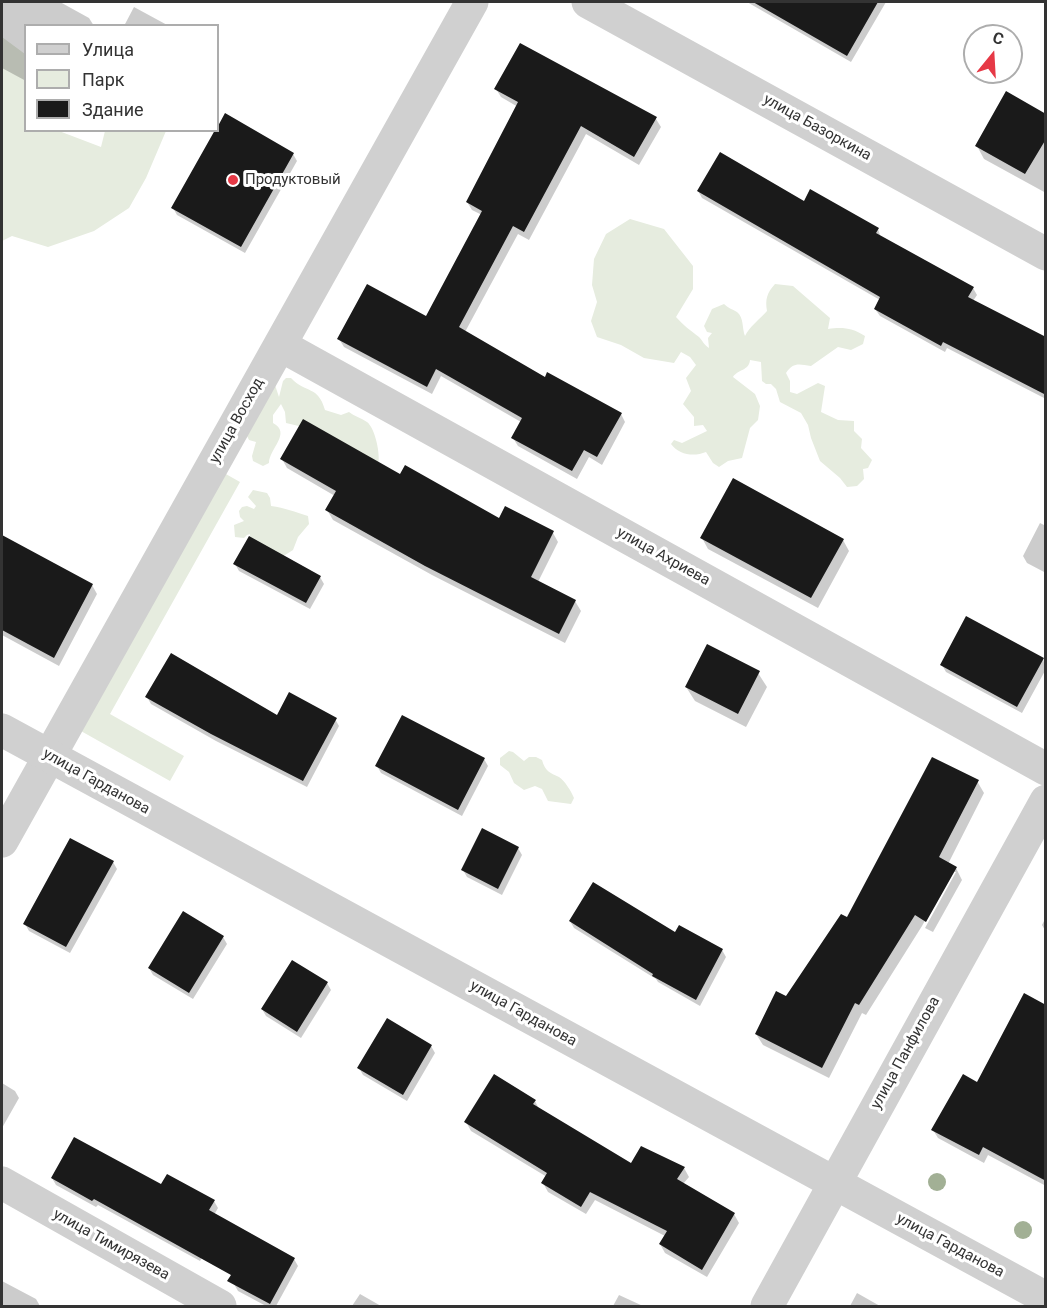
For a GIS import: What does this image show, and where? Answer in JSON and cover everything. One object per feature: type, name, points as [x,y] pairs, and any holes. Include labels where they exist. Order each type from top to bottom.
[{"type":"street","name":"улица Восход","points":[[2,840],[472,2]]},
{"type":"street","name":"улица Базоркина","points":[[588,2],[1046,254]]},
{"type":"street","name":"улица Ахриева","points":[[280,345],[1046,769]]},
{"type":"street","name":"улица Гарданова","points":[[2,730],[1046,1298]]},
{"type":"street","name":"улица Панфилова","points":[[767,1306],[1046,801]]},
{"type":"street","name":"улица Тимирязева","points":[[2,1183],[220,1306]]},
{"type":"green space","points":[[2,37],[24,53],[24,132],[62,132],[101,147],[105,132],[166,132],[146,178],[129,208],[94,231],[48,247],[12,236],[2,241]]},
{"type":"green space","points":[[630,219],[664,229],[693,266],[693,289],[676,317],[709,348],[708,338],[712,333],[707,332],[704,326],[712,309],[724,304],[737,312],[742,320],[745,336],[767,311],[767,296],[775,284],[793,286],[830,318],[828,329],[847,329],[865,336],[863,344],[851,350],[838,347],[811,366],[797,365],[791,367],[786,373],[790,381],[790,392],[797,394],[818,383],[825,386],[821,412],[838,420],[854,421],[854,431],[862,439],[861,448],[872,460],[868,468],[863,469],[864,479],[857,486],[847,487],[820,461],[808,425],[801,413],[780,402],[776,389],[771,384],[762,381],[761,362],[750,360],[746,368],[733,377],[755,394],[760,406],[758,420],[750,428],[742,458],[728,461],[719,467],[713,463],[706,452],[687,454],[674,448],[671,444],[674,440],[682,443],[707,431],[703,425],[694,426],[694,417],[683,404],[691,391],[686,378],[696,365],[690,357],[681,352],[674,363],[644,358],[621,345],[597,337],[591,321],[597,302],[592,285],[594,259],[606,234]]},
{"type":"green space","points":[[286,378],[291,378],[315,393],[325,410],[341,415],[349,412],[367,422],[377,442],[378,465],[303,427],[286,423],[285,412],[281,404],[273,415],[273,423],[278,427],[280,436],[269,463],[263,466],[253,461],[256,442],[249,440],[246,434],[274,382],[279,397]]},
{"type":"green space","points":[[217,469],[240,482],[110,714],[184,756],[170,781],[72,726]]},
{"type":"green space","points":[[253,490],[267,493],[271,506],[308,516],[309,524],[298,537],[293,550],[282,557],[250,540],[250,534],[244,538],[235,537],[234,525],[244,521],[239,511],[242,507],[247,506],[254,509],[256,506],[248,497]]},
{"type":"green space","points":[[509,751],[524,761],[529,757],[542,760],[550,773],[559,777],[568,786],[574,798],[571,804],[548,801],[542,789],[535,786],[524,790],[514,783],[509,772],[500,765],[500,758]]},
{"type":"building","points":[[753,2],[878,2],[847,56]]},
{"type":"building","points":[[520,43],[657,117],[634,157],[581,126],[524,232],[513,226],[459,327],[545,377],[547,372],[622,413],[597,457],[584,450],[572,471],[511,438],[522,418],[436,369],[427,387],[337,339],[367,284],[426,316],[482,211],[466,202],[518,102],[494,89]]},
{"type":"building","points":[[1006,91],[1046,114],[1046,139],[1025,174],[975,146]]},
{"type":"building","name":"Продуктовый","points":[[225,113],[294,153],[241,247],[171,208],[214,132],[219,132],[219,124]]},
{"type":"building","points":[[720,152],[804,201],[810,189],[879,228],[876,233],[974,287],[968,297],[1046,337],[1046,395],[943,342],[941,346],[874,309],[880,297],[697,191]]},
{"type":"building","points":[[303,419],[400,474],[405,465],[499,518],[505,506],[554,531],[531,577],[576,600],[559,634],[425,566],[325,510],[336,491],[280,459]]},
{"type":"building","points":[[733,478],[844,539],[811,598],[700,538]]},
{"type":"building","points":[[2,535],[93,584],[54,658],[2,630]]},
{"type":"building","points":[[249,536],[321,576],[306,603],[233,564]]},
{"type":"building","points":[[966,616],[1044,658],[1017,707],[940,665]]},
{"type":"building","points":[[707,644],[760,671],[738,714],[685,687]]},
{"type":"building","points":[[171,653],[277,715],[289,692],[337,718],[303,781],[145,697]]},
{"type":"building","points":[[402,715],[485,758],[458,810],[375,766]]},
{"type":"building","points":[[932,757],[979,780],[939,857],[957,867],[926,922],[915,915],[859,1005],[855,1003],[822,1068],[755,1034],[776,991],[786,996],[841,914],[847,917]]},
{"type":"building","points":[[482,828],[519,847],[498,889],[461,870]]},
{"type":"building","points":[[70,838],[114,861],[66,947],[23,924]]},
{"type":"building","points":[[593,882],[675,932],[679,925],[723,949],[696,1000],[652,976],[653,974],[569,921]]},
{"type":"building","points":[[183,911],[224,936],[189,993],[148,968]]},
{"type":"building","points":[[292,960],[328,982],[297,1032],[261,1009]]},
{"type":"building","points":[[1024,993],[1046,1005],[1046,1181],[983,1147],[979,1155],[931,1130],[963,1074],[977,1082]]},
{"type":"building","points":[[387,1018],[432,1045],[403,1095],[357,1068]]},
{"type":"building","points":[[494,1074],[536,1100],[533,1104],[631,1163],[641,1146],[685,1167],[677,1179],[735,1213],[702,1270],[659,1244],[667,1231],[590,1192],[581,1207],[541,1183],[547,1173],[464,1122]]},
{"type":"building","points":[[74,1137],[161,1184],[167,1174],[215,1200],[209,1210],[295,1258],[270,1304],[227,1281],[231,1275],[94,1199],[92,1201],[51,1178]]},
{"type":"place","name":"Продуктовый","points":[[233,180]]}]
